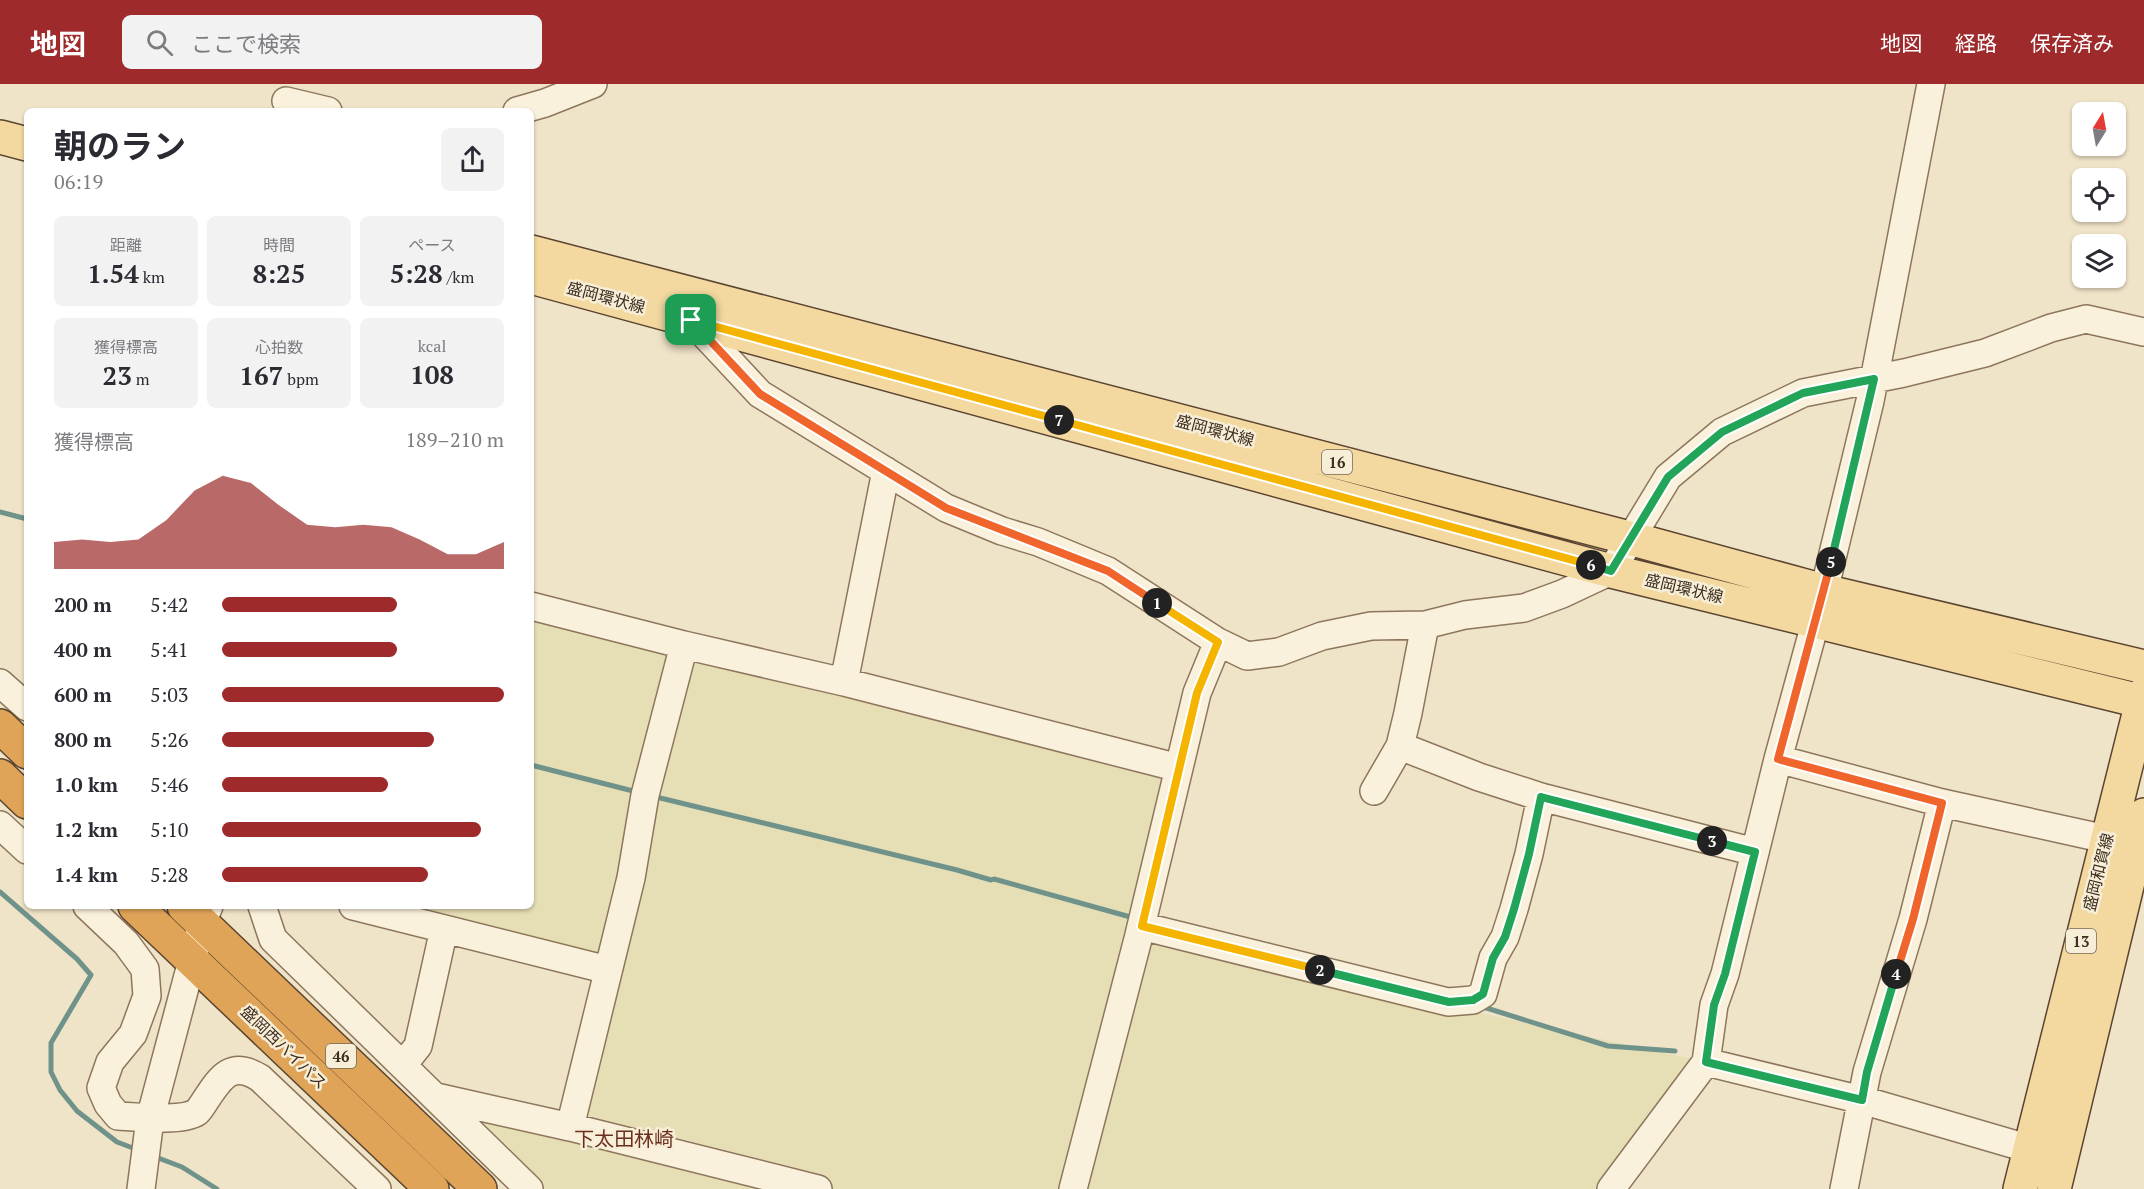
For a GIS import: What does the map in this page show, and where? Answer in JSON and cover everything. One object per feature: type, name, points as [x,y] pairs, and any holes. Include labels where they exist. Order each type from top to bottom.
[{"type":"highway","points":[[0,726],[24,749]]},
{"type":"highway","points":[[0,776],[24,799]]},
{"type":"highway","name":"盛岡西バイパス","points":[[138,909],[432,1189]]},
{"type":"highway","name":"盛岡西バイパス","points":[[198,912],[480,1189]]},
{"type":"main road","points":[[0,115],[24,121]]},
{"type":"main road","points":[[0,137],[24,143]]},
{"type":"main road","name":"盛岡環状線","points":[[534,253],[1629,538],[1820,605],[2143,699]]},
{"type":"main road","name":"盛岡環状線","points":[[534,278],[1611,571],[1820,605],[2144,668]]},
{"type":"main road","name":"盛岡和賀線","points":[[2020,1189],[2106,839],[2143,699]]},
{"type":"main road","name":"盛岡和賀線","points":[[2054,1189],[2144,815]]},
{"type":"street","points":[[528,108],[593,84]]},
{"type":"street","points":[[1611,1189],[1706,1062],[1714,1005],[1725,974],[1778,759],[1820,605],[1874,379],[1931,84]]},
{"type":"street","points":[[286,99],[318,108]]},
{"type":"street","points":[[691,320],[760,394],[946,508],[1108,571],[1218,642],[1247,656],[1279,652],[1322,636],[1371,626],[1425,625],[1465,615],[1524,608],[1562,594],[1611,571],[1668,477],[1722,432],[1803,393],[1984,353],[2051,328],[2086,318],[2144,332]]},
{"type":"street","points":[[844,682],[886,471]]},
{"type":"street","points":[[534,607],[844,682],[1179,768]]},
{"type":"street","points":[[1374,791],[1400,746],[1425,625]]},
{"type":"street","points":[[1074,1189],[1142,926],[1197,693],[1218,642]]},
{"type":"street","points":[[570,1127],[631,879],[645,795],[684,645]]},
{"type":"street","points":[[0,683],[24,704]]},
{"type":"street","points":[[1400,746],[1479,777],[1541,797],[1755,852]]},
{"type":"street","points":[[1778,759],[1942,803],[2106,839]]},
{"type":"street","points":[[1142,926],[1449,1002],[1473,1000],[1483,994],[1493,958],[1505,937],[1529,854],[1541,797]]},
{"type":"street","points":[[1844,1189],[1867,1072],[1913,919],[1942,803]]},
{"type":"street","points":[[0,825],[24,847]]},
{"type":"street","points":[[90,909],[126,943],[145,969],[147,996],[133,1034],[110,1062],[101,1088],[108,1104],[118,1116],[150,1119],[188,1115],[198,1111],[225,1075],[231,1071],[249,1071],[260,1078],[377,1189]]},
{"type":"street","points":[[263,909],[273,939],[529,1189]]},
{"type":"street","points":[[365,909],[608,970]]},
{"type":"street","points":[[141,1189],[150,1119],[193,960],[198,912]]},
{"type":"street","points":[[403,1065],[418,1046],[444,929]]},
{"type":"street","points":[[1706,1062],[1862,1100],[2030,1149]]},
{"type":"street","points":[[436,1097],[570,1127],[818,1189]]},
{"type":"shaded area","points":[[534,607],[1179,768],[1139,939],[1706,1062],[1611,1189],[529,1189],[436,1097],[570,1127],[608,970],[364,909],[534,909]]},
{"type":"waterway","points":[[0,512],[24,518]]},
{"type":"waterway","points":[[534,766],[637,792]]},
{"type":"waterway","points":[[652,796],[994,879],[1134,918]]},
{"type":"waterway","points":[[0,892],[77,959],[91,975],[51,1043],[51,1072],[60,1090],[77,1111],[117,1142],[138,1150]]},
{"type":"waterway","points":[[1480,1006],[1608,1046],[1675,1051]]},
{"type":"waterway","points":[[153,1156],[182,1167],[217,1189]]},
{"type":"district","name":"下太田林崎","points":[[624,1138]]},
{"type":"route","points":[[691,320],[1611,571],[1668,477],[1722,432],[1803,393],[1874,379],[1824,591],[1778,759],[1942,803],[1913,919],[1867,1072],[1862,1100],[1706,1062],[1714,1005],[1725,974],[1755,852],[1541,797],[1529,854],[1505,937],[1493,958],[1483,994],[1473,1000],[1449,1002],[1142,926],[1197,693],[1218,642],[1108,571],[946,508],[760,394],[691,320]]}]
